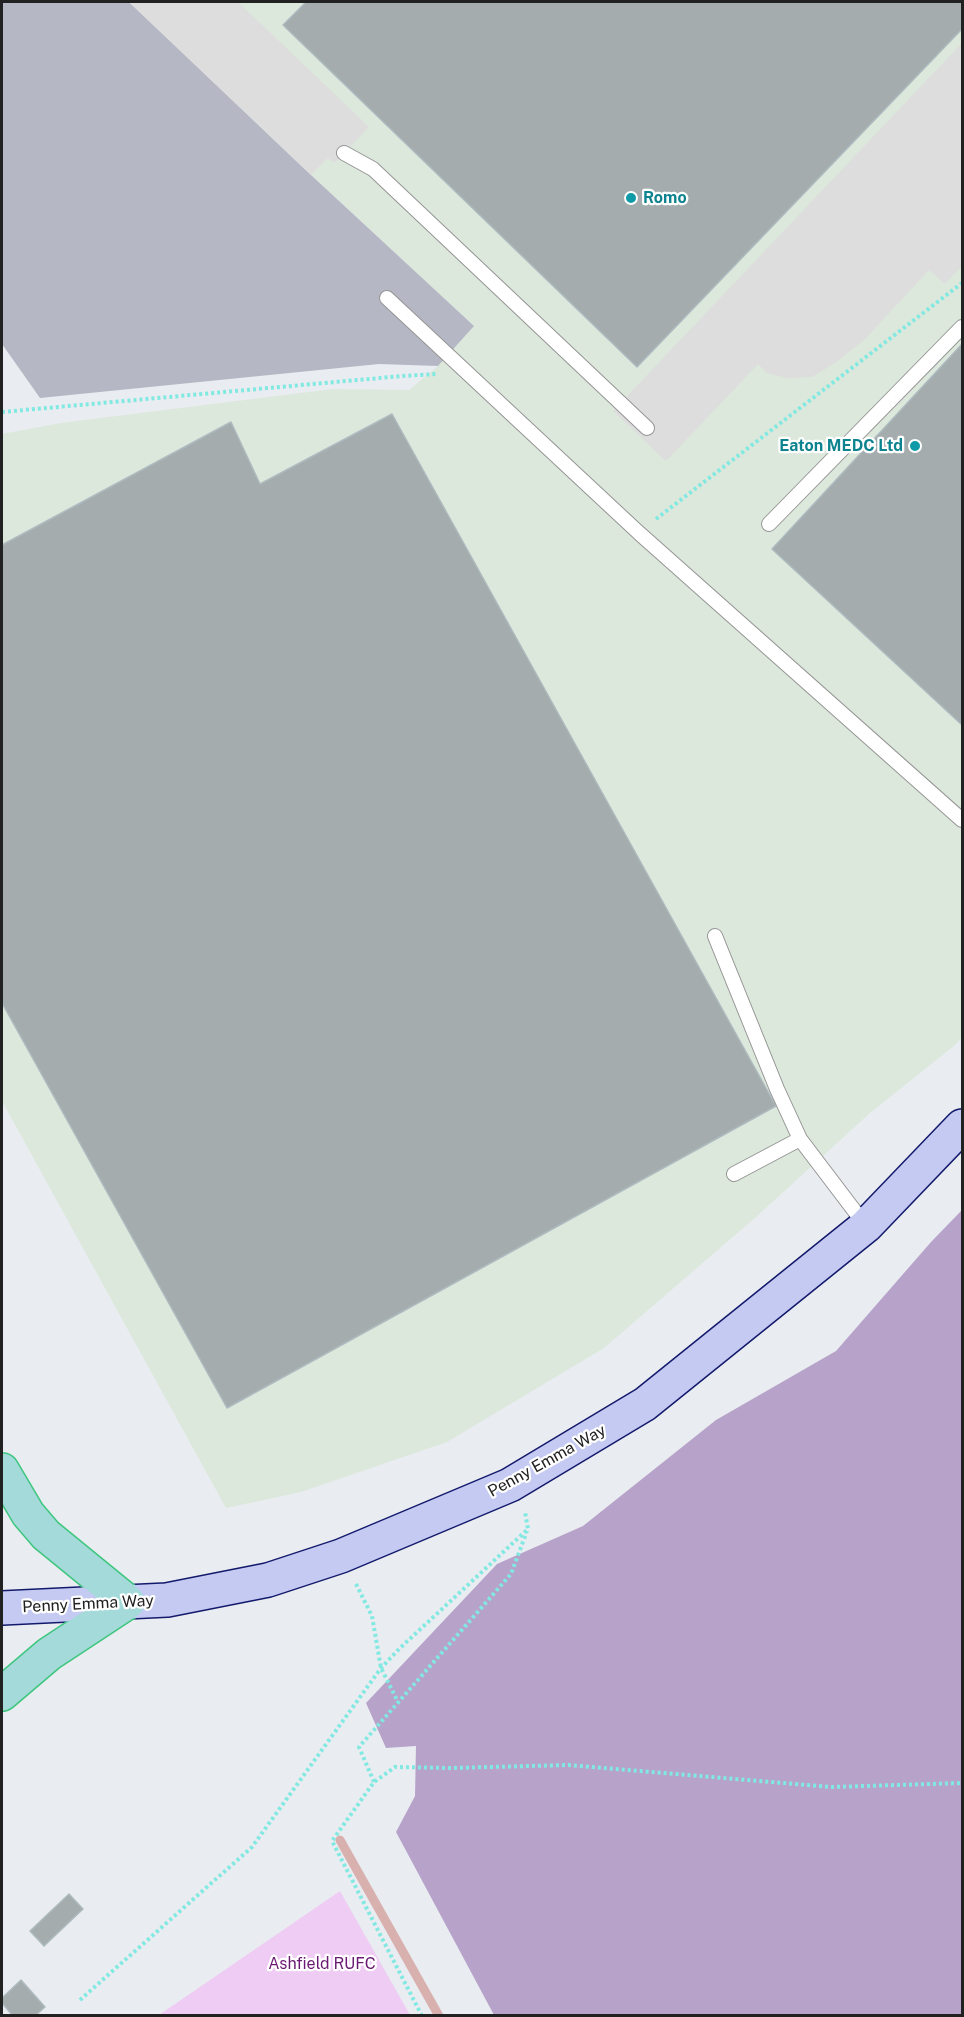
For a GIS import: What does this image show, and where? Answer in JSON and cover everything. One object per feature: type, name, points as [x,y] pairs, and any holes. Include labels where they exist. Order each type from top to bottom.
[{"type":"highway","points":[[2,1470],[28,1514],[46,1535],[128,1602],[49,1654],[2,1694]]},
{"type":"main road","name":"Penny Emma Way","points":[[2,1608],[166,1600],[268,1580],[341,1557],[510,1485],[645,1404],[866,1226],[963,1125]]},
{"type":"lane","points":[[344,153],[373,169],[647,428]]},
{"type":"lane","points":[[387,298],[639,533],[963,820]]},
{"type":"lane","points":[[769,524],[963,327]]},
{"type":"lane","points":[[716,936],[777,1089],[800,1139],[866,1226]]},
{"type":"lane","points":[[734,1174],[800,1139]]},
{"type":"path","points":[[639,533],[963,283]]},
{"type":"path","points":[[2,412],[402,376],[467,374]]},
{"type":"path","points":[[374,1782],[359,1747],[511,1574],[528,1529],[525,1511],[510,1485]]},
{"type":"path","points":[[80,2000],[252,1847],[381,1668],[528,1529]]},
{"type":"path","points":[[341,1557],[372,1616],[381,1668],[398,1702]]},
{"type":"path","points":[[422,2016],[332,1841],[374,1782],[395,1767],[569,1765],[832,1787],[963,1783]]},
{"type":"shaded area","points":[[2,2],[129,2],[474,326],[438,366],[379,364],[40,398],[2,344]]},
{"type":"shaded area","points":[[129,2],[962,2],[962,1037],[870,1113],[756,1217],[604,1348],[447,1442],[301,1492],[226,1508],[2,1101],[2,434],[61,423],[333,389],[409,390],[438,366],[474,326]]},
{"type":"shaded area","points":[[129,2],[238,2],[369,127],[334,163],[328,158],[311,175]]},
{"type":"shaded area","points":[[962,43],[962,266],[945,284],[929,270],[864,340],[835,363],[812,377],[786,378],[767,373],[758,364],[666,461],[613,411]]},
{"type":"shaded area","points":[[962,1210],[962,2015],[494,2015],[396,1832],[415,1796],[416,1746],[386,1748],[366,1703],[497,1564],[583,1526],[716,1420],[836,1351]]},
{"type":"green space","name":"Ashfield RUFC","points":[[340,1891],[410,2015],[159,2015]]},
{"type":"building","name":"Romo","points":[[306,2],[962,2],[962,29],[637,367],[283,25]]},
{"type":"building","name":"Eaton MEDC Ltd","points":[[962,344],[962,725],[772,549]]},
{"type":"building","points":[[392,414],[776,1106],[227,1408],[2,1003],[2,545],[231,422],[260,484]]},
{"type":"building","points":[[69,1894],[83,1909],[44,1946],[30,1931]]},
{"type":"building","points":[[21,1980],[45,2007],[35,2016],[13,2016],[2,2003],[2,1998]]},
{"type":"waterway","points":[[340,1840],[439,2016]]},
{"type":"place","name":"Romo","points":[[631,198]]},
{"type":"place","name":"Eaton MEDC Ltd","points":[[915,446]]}]
